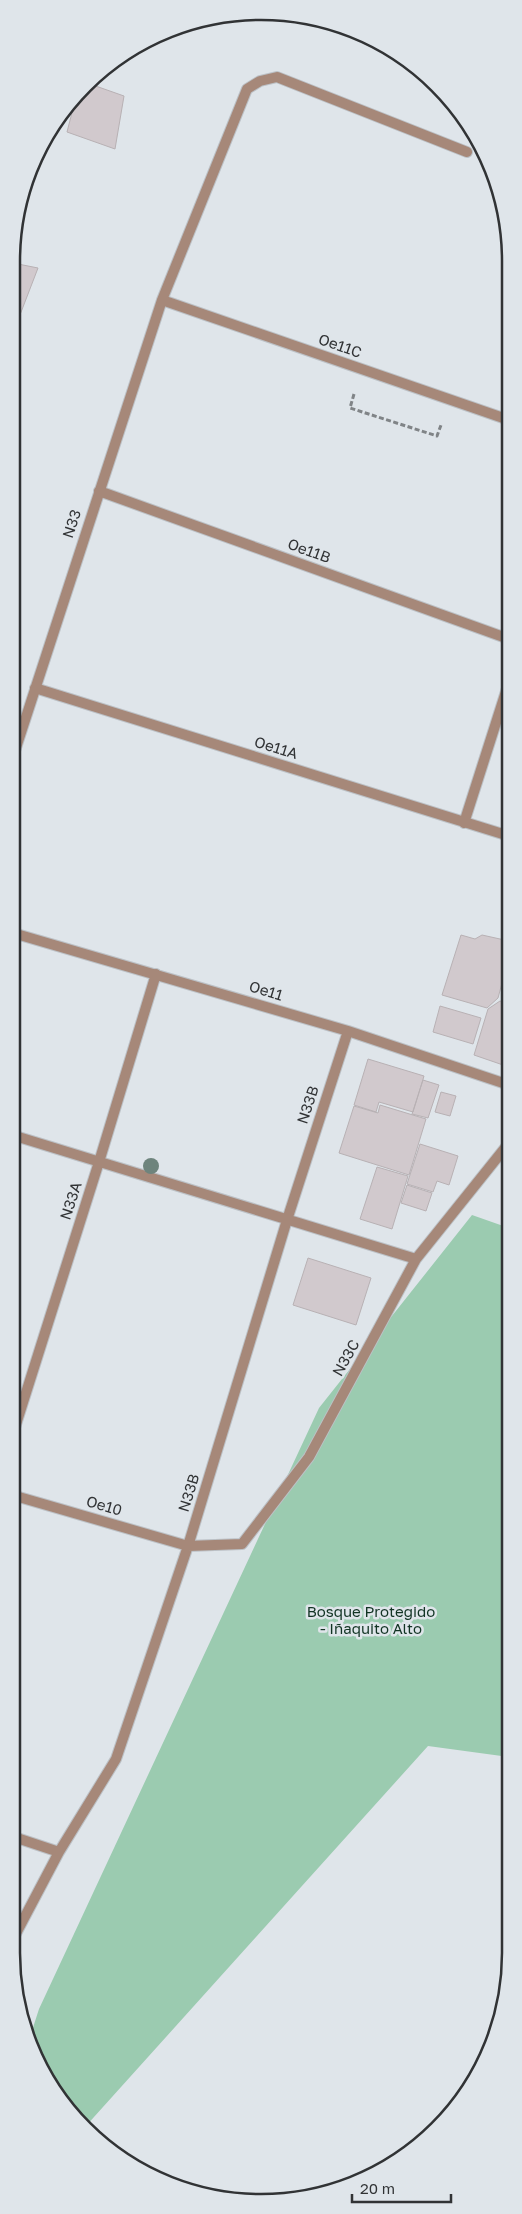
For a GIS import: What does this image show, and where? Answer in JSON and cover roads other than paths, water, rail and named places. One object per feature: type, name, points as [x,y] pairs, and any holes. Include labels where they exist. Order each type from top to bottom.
[{"type":"street","name":"N33","points":[[20,735],[162,300],[247,89],[260,81],[277,77],[467,152]]},
{"type":"street","name":"Oe11C","points":[[162,300],[502,418]]},
{"type":"street","name":"Oe11B","points":[[99,491],[502,636]]},
{"type":"street","name":"Oe11A","points":[[35,688],[502,834]]},
{"type":"street","points":[[464,823],[502,704]]},
{"type":"street","name":"Oe11","points":[[20,935],[348,1031],[502,1083]]},
{"type":"street","name":"N33A","points":[[20,1411],[156,974]]},
{"type":"street","name":"N33B","points":[[20,1926],[59,1852],[116,1759],[188,1546],[287,1220],[348,1031]]},
{"type":"street","points":[[20,1137],[416,1259]]},
{"type":"street","name":"N33C","points":[[188,1546],[242,1544],[309,1457],[416,1259],[502,1152]]},
{"type":"street","name":"Oe10","points":[[20,1496],[188,1546]]},
{"type":"street","points":[[20,1839],[59,1852]]},
{"type":"park label","name":"Bosque Protegido - Iñaquito Alto","points":[[371,1620]]}]
